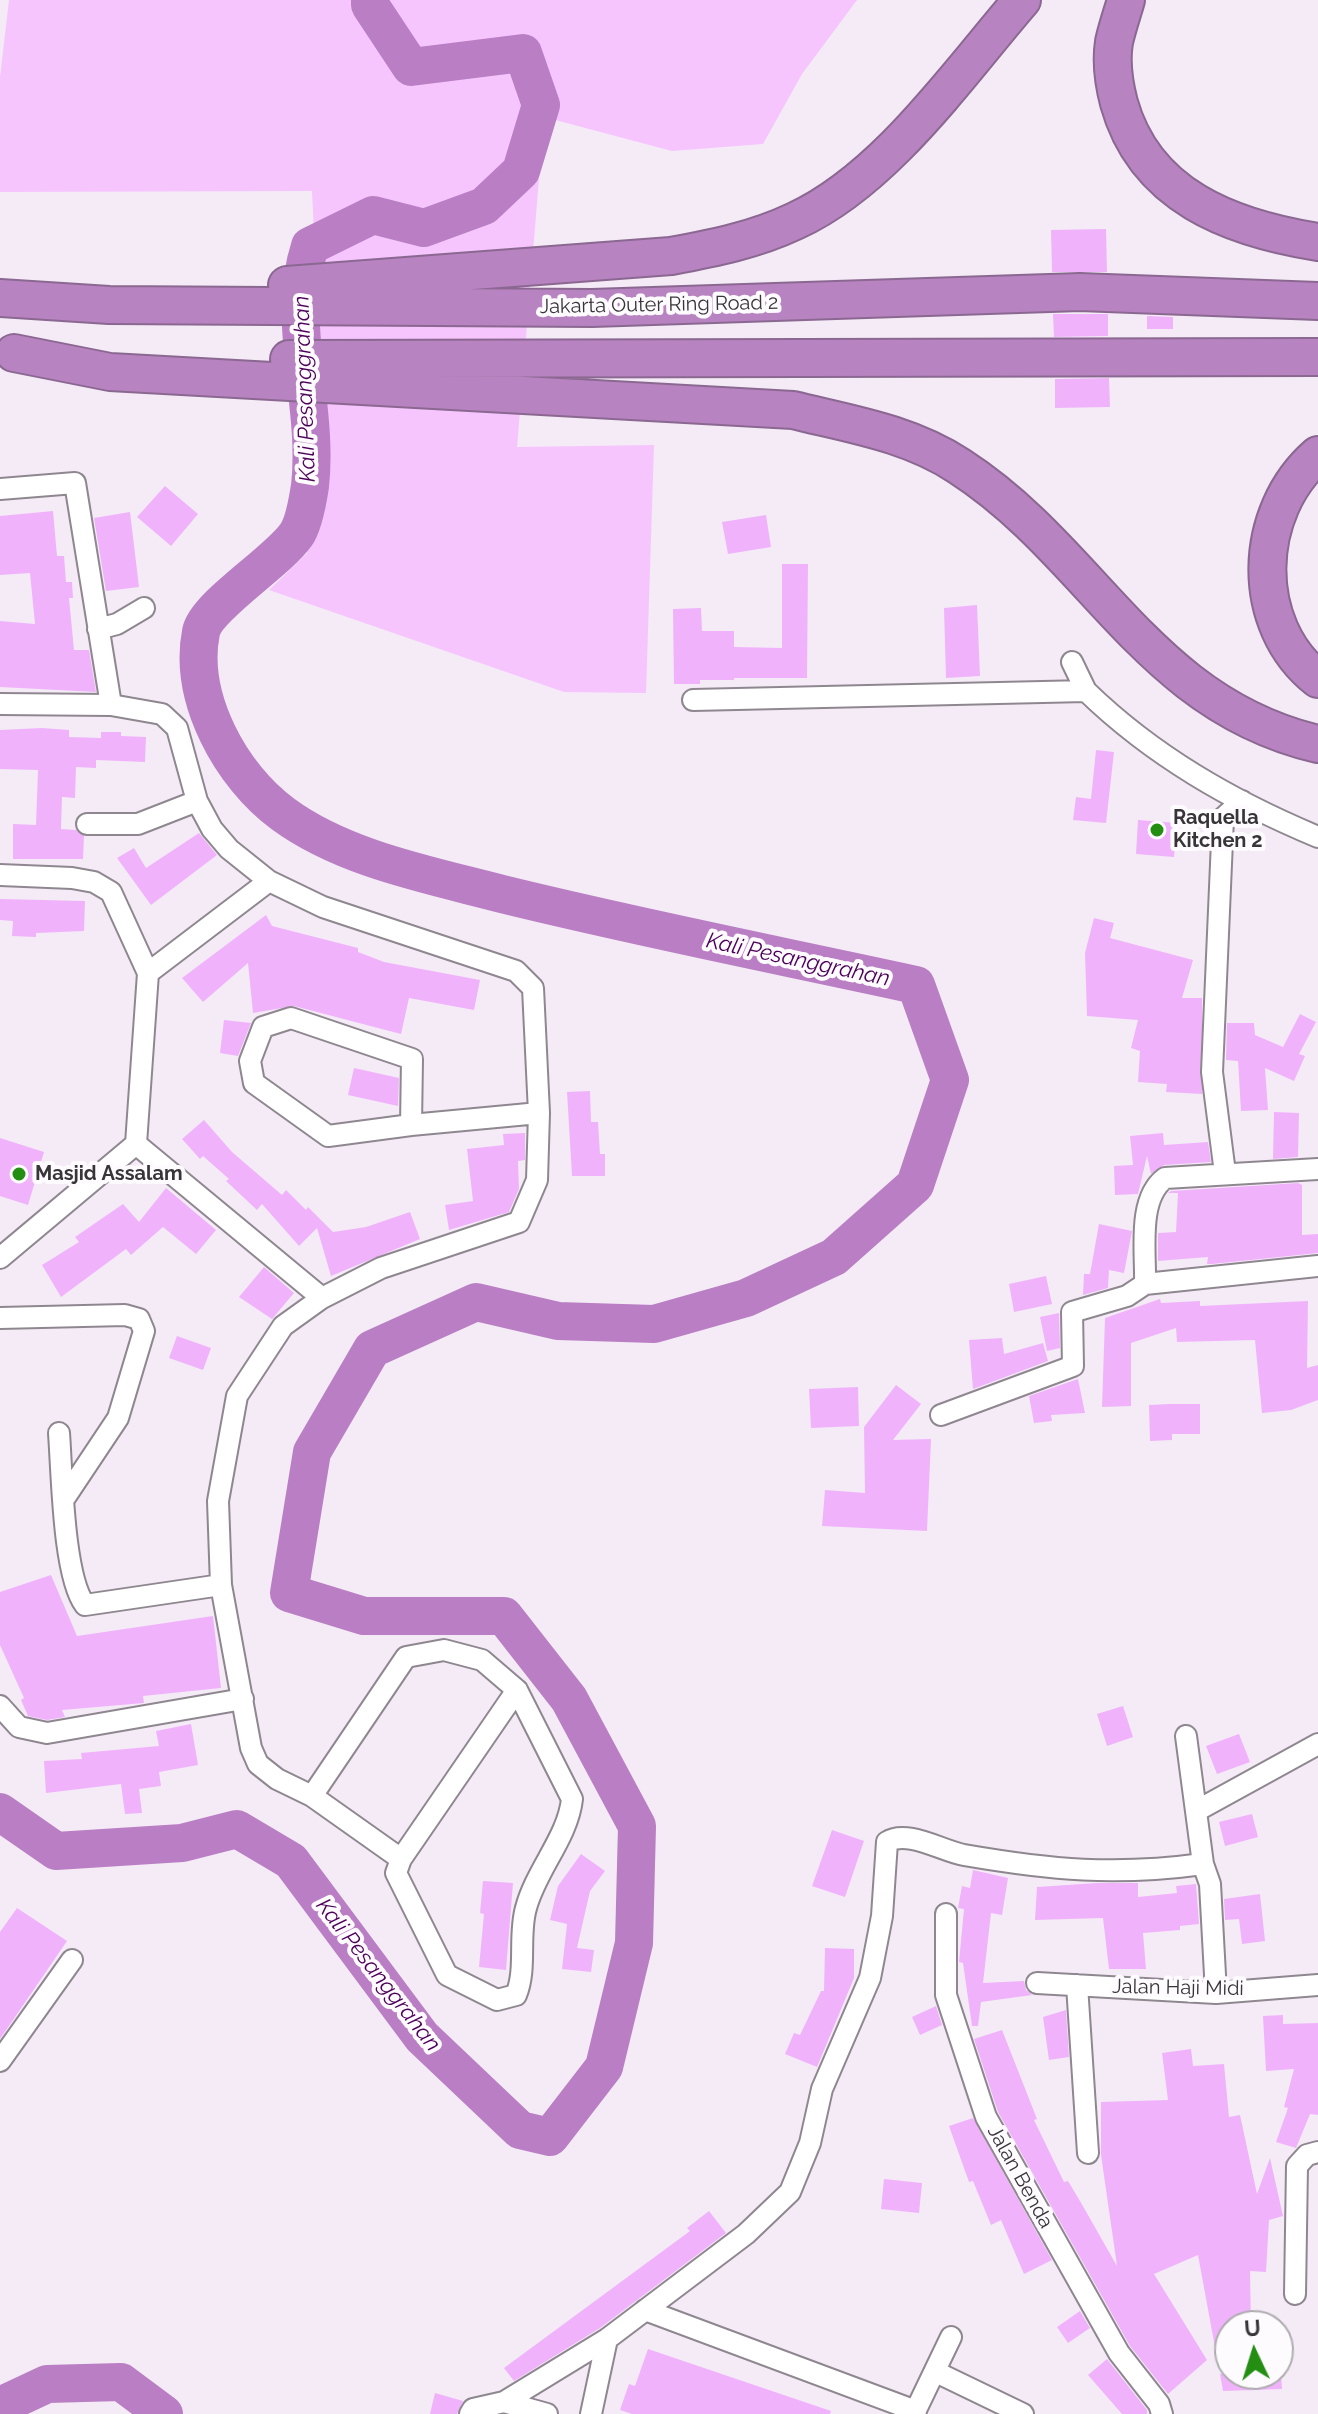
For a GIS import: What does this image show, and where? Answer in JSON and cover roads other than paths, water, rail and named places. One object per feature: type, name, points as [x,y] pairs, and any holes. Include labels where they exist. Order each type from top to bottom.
[{"type":"highway","points":[[110,302],[671,256],[732,245],[797,221],[852,186],[896,144],[1022,0]]},
{"type":"highway","points":[[1126,0],[1114,44],[1114,84],[1125,126],[1145,162],[1194,204],[1248,228],[1318,242]]},
{"type":"highway","name":"Jakarta Outer Ring Road 2","points":[[0,298],[63,303],[592,308],[1080,292],[1318,301]]},
{"type":"highway","points":[[7,352],[110,365],[793,410],[902,436],[959,466],[1026,517],[1145,647],[1213,701],[1276,734],[1318,744]]},
{"type":"highway","points":[[110,365],[1318,357]]},
{"type":"highway","points":[[1318,455],[1281,503],[1268,543],[1267,584],[1276,622],[1303,667],[1318,679]]},
{"type":"street","points":[[0,489],[75,483],[111,705]]},
{"type":"street","points":[[98,629],[117,624],[144,608]]},
{"type":"street","points":[[1072,662],[1086,691],[1122,726],[1165,759],[1242,801],[1318,837]]},
{"type":"street","points":[[693,700],[1086,691]]},
{"type":"street","points":[[0,704],[111,705],[162,714],[177,728],[197,801],[229,849],[269,881],[323,907],[516,971],[533,988],[539,1113],[537,1180],[519,1222],[381,1268],[322,1298],[283,1326],[237,1396],[218,1501],[221,1585],[251,1748],[258,1764],[277,1779],[312,1796],[401,1859]]},
{"type":"street","points":[[87,824],[138,824],[197,801]]},
{"type":"street","points":[[1225,1173],[1212,1072],[1223,818],[1242,801]]},
{"type":"street","points":[[0,875],[72,878],[94,882],[111,892],[148,973],[136,1144],[0,1258]]},
{"type":"street","points":[[148,973],[269,881]]},
{"type":"street","points":[[411,1125],[412,1059],[291,1018],[263,1027],[250,1061],[254,1083],[328,1136],[539,1113]]},
{"type":"street","points":[[136,1144],[322,1298]]},
{"type":"street","points":[[1145,1284],[1147,1206],[1156,1184],[1165,1178],[1318,1169]]},
{"type":"street","points":[[941,1415],[1073,1366],[1072,1312],[1127,1296],[1145,1284],[1318,1266]]},
{"type":"street","points":[[0,1318],[125,1315],[139,1319],[144,1331],[118,1418],[64,1499]]},
{"type":"street","points":[[59,1433],[71,1563],[79,1597],[85,1605],[221,1585]]},
{"type":"street","points":[[312,1796],[406,1657],[444,1650],[482,1660],[517,1690],[569,1786],[572,1799],[571,1813],[534,1882],[525,1910],[516,1995],[497,2000],[447,1975],[398,1883],[396,1873],[401,1859],[517,1690]]},
{"type":"street","points":[[0,1706],[19,1727],[47,1733],[243,1699]]},
{"type":"street","points":[[1186,1736],[1203,1864],[1210,1884],[1216,1993]]},
{"type":"street","points":[[1198,1810],[1318,1744]]},
{"type":"street","points":[[470,2414],[473,2409],[504,2402],[607,2339],[773,2212],[799,2178],[822,2089],[870,1978],[882,1916],[887,1842],[900,1837],[958,1854],[1052,1870],[1140,1873],[1203,1864]]},
{"type":"street","name":"Jalan Benda","points":[[946,1914],[946,1995],[986,2117],[1119,2353],[1159,2404],[1162,2414]]},
{"type":"street","points":[[0,2061],[72,1960]]},
{"type":"street","name":"Jalan Haji Midi","points":[[1037,1983],[1216,1993],[1318,1985]]},
{"type":"street","points":[[1077,1985],[1088,2153]]},
{"type":"street","points":[[1295,2294],[1297,2166],[1307,2155],[1318,2152]]},
{"type":"street","points":[[645,2310],[915,2412],[951,2337]]},
{"type":"street","points":[[591,2414],[607,2339]]},
{"type":"street","points":[[936,2372],[1023,2414]]},
{"type":"street","points":[[504,2402],[547,2414]]},
{"type":"waterway","name":"Kali Pesanggrahan","points":[[0,1812],[56,1851],[182,1843],[237,1829],[291,1861],[422,2037],[520,2130],[550,2137],[604,2067],[634,1943],[637,1826],[569,1699],[504,1616],[364,1616],[289,1593],[312,1452],[372,1349],[476,1302],[558,1321],[654,1324],[746,1298],[834,1257],[915,1185],[950,1080],[916,985],[554,906],[417,872],[360,854],[307,830],[264,798],[246,779],[218,734],[201,683],[201,632],[215,610],[296,535],[308,498],[312,456],[301,305],[303,275],[310,246],[373,215],[424,228],[484,206],[521,171],[541,105],[523,53],[411,67],[370,5],[370,0]]},
{"type":"waterway","name":"Kali Pesanggrahan","points":[[0,2406],[47,2384],[121,2382],[164,2414]]},
{"type":"place","name":"Raquella Kitchen 2","points":[[1157,830]]},
{"type":"place","name":"Masjid Assalam","points":[[19,1174]]}]
